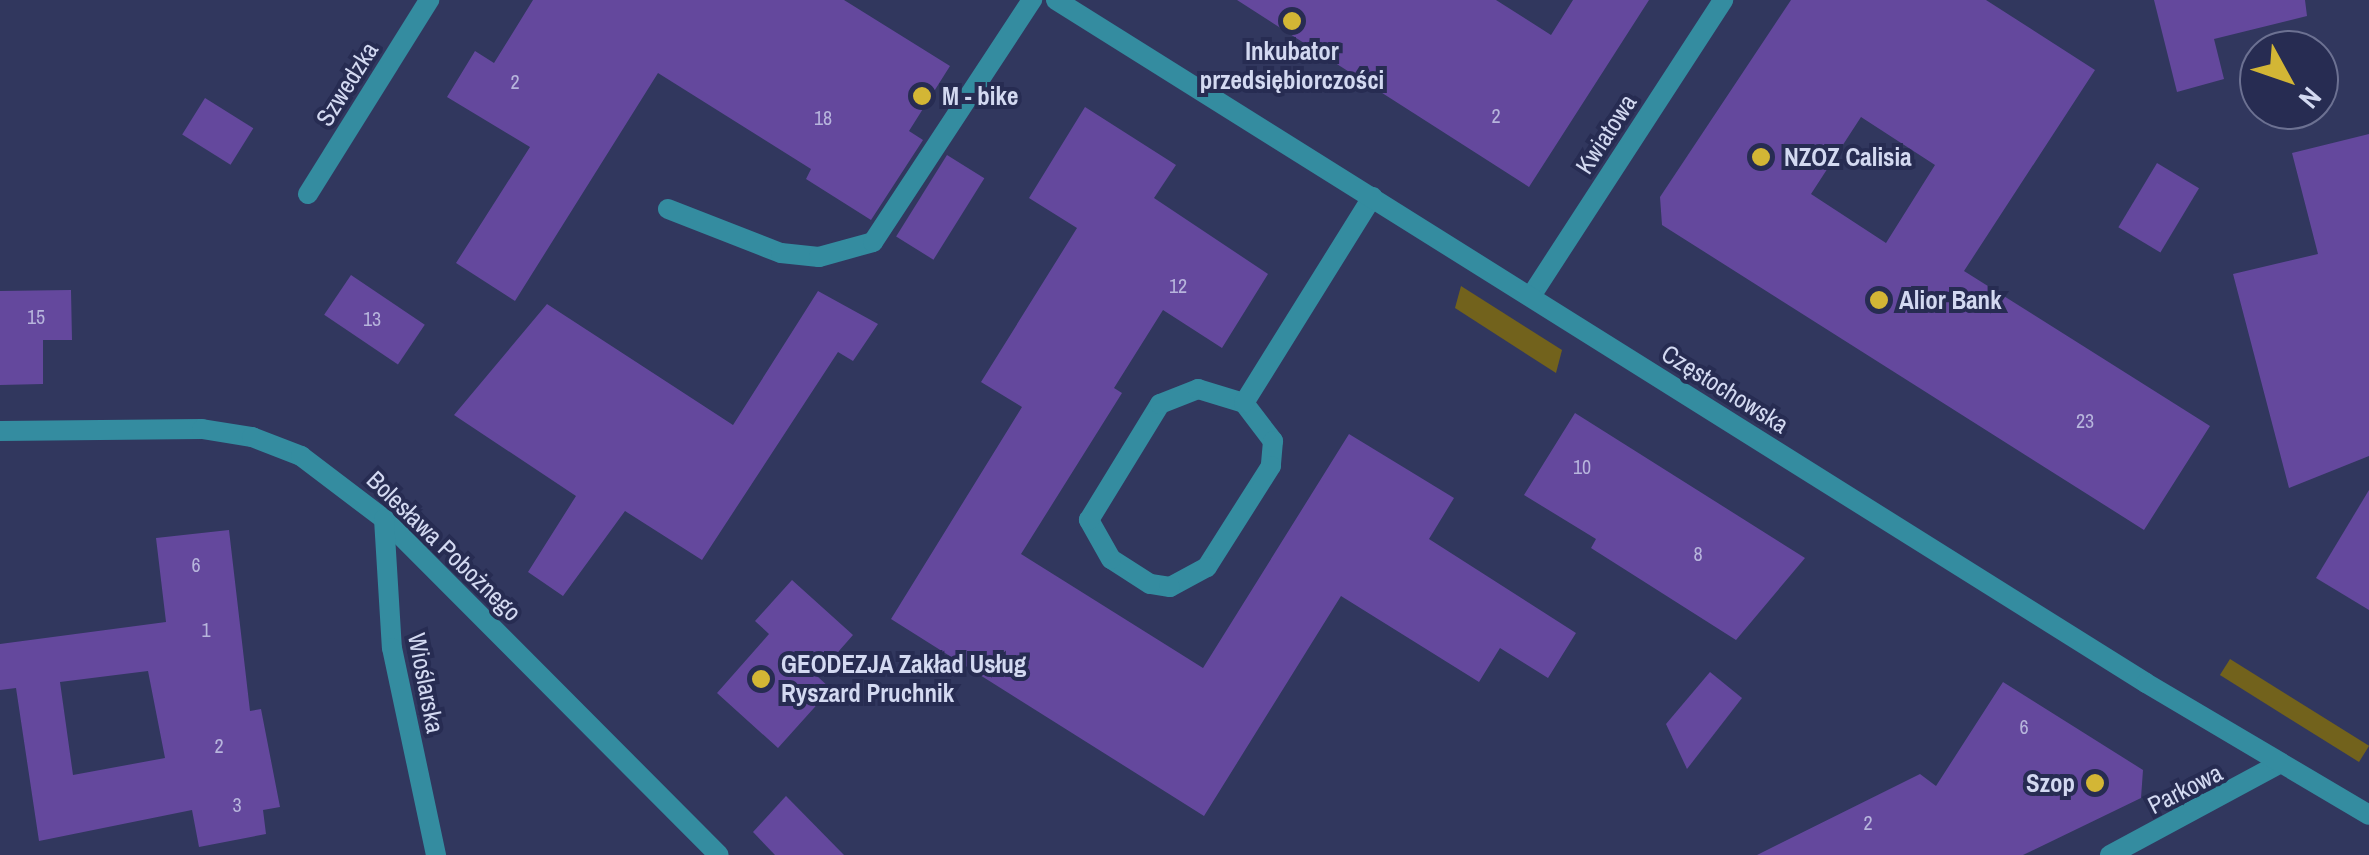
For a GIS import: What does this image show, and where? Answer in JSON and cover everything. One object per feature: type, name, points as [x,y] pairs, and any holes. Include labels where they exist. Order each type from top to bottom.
[{"type":"street","name":"Szwedzka","points":[[308,194],[429,0]]},
{"type":"street","points":[[668,208],[781,253],[819,258],[873,242],[1032,0]]},
{"type":"street","name":"Częstochowska","points":[[1056,0],[2281,764],[2369,815]]},
{"type":"street","name":"Kwiatowa","points":[[1531,296],[1723,0]]},
{"type":"street","points":[[1244,403],[1372,198]]},
{"type":"street","points":[[1198,389],[1244,403],[1273,441],[1271,466],[1207,567],[1170,587],[1150,584],[1111,559],[1089,520],[1160,404],[1198,389]]},
{"type":"street","name":"Bolesława Pobożnego","points":[[0,431],[144,427],[252,437],[315,464],[384,519],[719,855]]},
{"type":"street","name":"Wioślarska","points":[[384,519],[392,648],[436,855]]},
{"type":"street","name":"Parkowa","points":[[2110,855],[2281,764]]},
{"type":"shaded area","points":[[1461,286],[1562,350],[1556,373],[1455,308]]},
{"type":"shaded area","points":[[2230,659],[2369,746],[2359,762],[2220,675]]},
{"type":"building","points":[[533,0],[844,0],[950,66],[909,131],[923,140],[871,220],[806,179],[811,169],[658,73],[515,301],[456,263],[530,147],[447,97],[475,51],[494,63]]},
{"type":"building","points":[[1237,0],[1496,0],[1551,35],[1573,0],[1649,0],[1529,187]]},
{"type":"building","points":[[1791,0],[1986,0],[2095,70],[1964,271],[2210,426],[2144,530],[1662,225],[1660,197]],"holes":[[[1861,117],[1935,165],[1886,243],[1811,194]]]},
{"type":"building","points":[[2154,0],[2305,0],[2307,16],[2214,39],[2224,79],[2177,92]]},
{"type":"building","points":[[205,98],[253,128],[231,165],[182,134]]},
{"type":"building","points":[[1085,107],[1176,165],[1154,198],[1268,274],[1222,348],[1163,310],[1114,388],[1122,393],[1021,554],[1203,668],[1349,434],[1454,498],[1429,539],[1576,633],[1548,678],[1500,648],[1479,682],[1341,596],[1204,816],[891,619],[1022,407],[981,382],[1077,228],[1029,198]]},
{"type":"building","points":[[2369,134],[2369,456],[2289,488],[2233,274],[2318,254],[2292,153]]},
{"type":"building","points":[[947,155],[984,178],[933,260],[896,236]]},
{"type":"building","points":[[2157,163],[2199,188],[2160,253],[2118,227]]},
{"type":"building","points":[[351,275],[425,325],[398,365],[324,315]]},
{"type":"building","points":[[71,290],[72,340],[43,340],[43,384],[0,385],[0,291]]},
{"type":"building","points":[[818,291],[878,324],[853,361],[838,352],[702,560],[625,511],[563,596],[528,572],[576,496],[454,415],[547,304],[733,425]]},
{"type":"building","points":[[1575,413],[1805,558],[1736,640],[1591,548],[1596,539],[1524,495]]},
{"type":"building","points":[[2369,490],[2369,610],[2316,578]]},
{"type":"building","points":[[229,530],[250,711],[261,709],[280,807],[263,810],[266,834],[199,847],[192,810],[39,841],[16,688],[0,690],[0,644],[166,622],[156,538]],"holes":[[[148,671],[165,758],[73,775],[60,682]]]},
{"type":"building","points":[[792,580],[853,635],[817,676],[831,689],[778,748],[717,693],[769,634],[755,621]]},
{"type":"building","points":[[1710,672],[1742,698],[1687,769],[1666,724]]},
{"type":"building","points":[[2003,682],[2143,770],[2141,798],[2023,855],[1757,855],[1920,774],[1936,786]]},
{"type":"building","points":[[786,796],[844,855],[775,855],[753,832]]},
{"type":"place","name":"Inkubator przedsiębiorczości","points":[[1292,21]]},
{"type":"place","name":"M - bike","points":[[922,96]]},
{"type":"place","name":"NZOZ Calisia","points":[[1761,157]]},
{"type":"place","name":"Alior Bank","points":[[1879,300]]},
{"type":"place","name":"GEODEZJA Zakład Usług Ryszard Pruchnik","points":[[761,679]]},
{"type":"place","name":"Szop","points":[[2095,783]]}]
